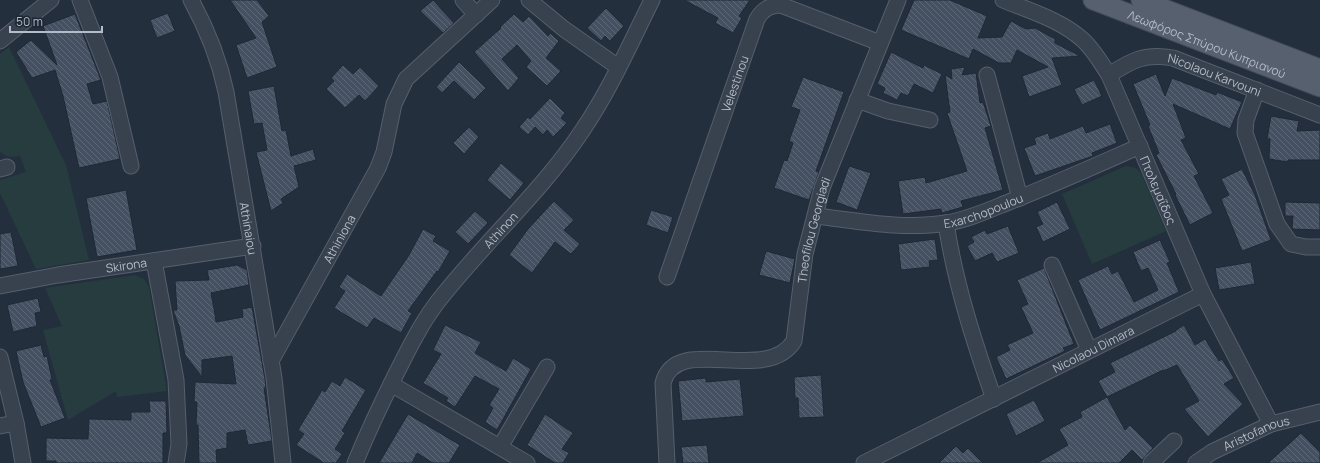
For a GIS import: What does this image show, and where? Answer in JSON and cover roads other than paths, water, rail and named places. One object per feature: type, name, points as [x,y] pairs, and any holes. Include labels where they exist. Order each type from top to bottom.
[{"type":"main road","name":"Λεωφόρος Σπύρου Κυπριανού","points":[[1093,0],[1320,87]]},
{"type":"main road","name":"Λεωφόρος Σπύρου Κυπριανού","points":[[1141,0],[1320,69]]},
{"type":"street","points":[[0,41],[51,0]]},
{"type":"street","points":[[80,0],[110,77],[131,166]]},
{"type":"street","name":"Athinaiou","points":[[191,0],[210,40],[222,72],[253,246],[271,361],[283,463]]},
{"type":"street","points":[[463,0],[476,14]]},
{"type":"street","name":"Athiniona","points":[[271,361],[378,168],[384,152],[392,112],[398,92],[410,75],[492,0]]},
{"type":"street","points":[[529,0],[564,29],[618,67]]},
{"type":"street","name":"Athinon","points":[[355,463],[371,423],[419,328],[436,304],[551,174],[582,131],[618,67],[652,0]]},
{"type":"street","name":"Theofilou Georgiadi","points":[[667,463],[663,383],[665,375],[671,366],[685,361],[769,360],[789,350],[794,341],[796,332],[798,295],[804,254],[816,216],[822,188],[898,0]]},
{"type":"street","name":"Πτολεμαΐδος","points":[[1003,0],[1052,20],[1070,30],[1083,40],[1095,53],[1109,75],[1203,294],[1271,424]]},
{"type":"street","name":"Velestinou","points":[[667,277],[760,13],[773,5],[781,5],[880,43]]},
{"type":"street","name":"Nicolaou Karvouni","points":[[1109,75],[1142,57],[1156,55],[1173,58],[1320,116]]},
{"type":"street","points":[[987,75],[1020,198]]},
{"type":"street","points":[[1257,90],[1246,120],[1246,133],[1278,224],[1291,244],[1306,247],[1320,247]]},
{"type":"street","points":[[857,100],[888,111],[930,120]]},
{"type":"street","name":"Exarchopoulou","points":[[816,216],[884,225],[914,226],[946,223],[983,212],[1020,198],[1140,146]]},
{"type":"street","points":[[946,223],[952,256],[983,369],[992,393]]},
{"type":"street","name":"Skirona","points":[[0,286],[58,275],[253,246]]},
{"type":"street","points":[[154,261],[176,380],[179,444],[176,463]]},
{"type":"street","points":[[1052,265],[1089,350]]},
{"type":"street","name":"Nicolaou Dimara","points":[[864,463],[992,393],[1089,350],[1203,294]]},
{"type":"street","points":[[0,357],[16,423],[23,463]]},
{"type":"street","points":[[500,447],[547,367]]},
{"type":"street","points":[[391,384],[527,463]]},
{"type":"street","name":"Aristofanous","points":[[1196,463],[1212,452],[1271,424],[1320,412]]},
{"type":"street","points":[[0,426],[16,423]]},
{"type":"street","points":[[1151,463],[1174,441]]}]
